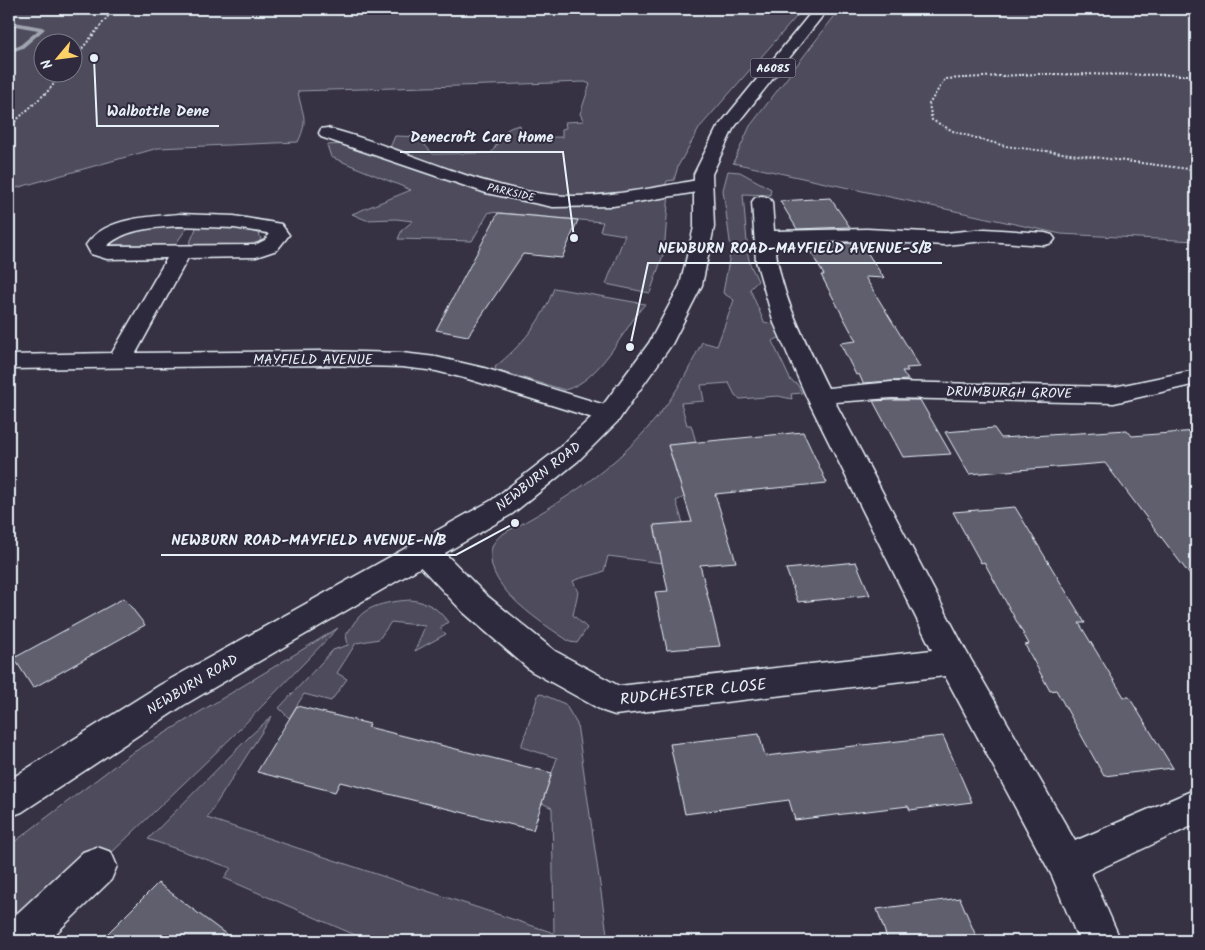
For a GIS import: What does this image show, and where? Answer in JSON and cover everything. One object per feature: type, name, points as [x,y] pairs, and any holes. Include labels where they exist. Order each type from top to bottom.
[{"type":"street","name":"NEWBURN ROAD","points":[[9,800],[172,695],[502,507],[568,455],[609,415],[660,344],[691,285],[704,227],[703,174],[725,128],[821,9]]},
{"type":"street","name":"PARKSIDE","points":[[326,133],[493,189],[552,201],[613,200],[704,185]]},
{"type":"street","points":[[762,202],[766,261],[785,323],[954,661],[1067,864],[1100,941]]},
{"type":"street","points":[[220,220],[262,225],[274,228],[279,235],[276,242],[256,251],[181,252],[107,253],[98,250],[96,245],[100,238],[114,230],[178,221],[220,220]]},
{"type":"street","points":[[764,238],[867,235],[945,239],[985,236],[1045,239]]},
{"type":"street","points":[[120,360],[181,252]]},
{"type":"street","name":"MAYFIELD AVENUE","points":[[9,362],[364,358],[402,360],[436,364],[475,372],[609,415]]},
{"type":"street","name":"DRUMBURGH GROVE","points":[[820,396],[892,390],[1114,395],[1196,377]]},
{"type":"street","name":"RUDCHESTER CLOSE","points":[[424,551],[474,603],[543,661],[615,701],[954,661]]},
{"type":"street","points":[[1067,864],[1196,806]]},
{"type":"street","points":[[18,941],[97,866]]},
{"type":"path","points":[[82,49],[114,9]]},
{"type":"path","points":[[1196,75],[1065,74],[980,76],[945,79],[929,104],[932,120],[955,132],[1006,146],[1196,170]]},
{"type":"path","points":[[9,126],[49,90],[55,82]]},
{"type":"shaded area","points":[[9,9],[803,9],[700,127],[678,166],[674,180],[667,181],[664,189],[556,199],[494,188],[389,150],[395,136],[426,137],[424,144],[433,154],[491,153],[504,132],[520,125],[521,138],[562,137],[562,129],[566,128],[565,122],[584,121],[580,114],[590,84],[585,82],[298,91],[304,121],[302,134],[298,142],[158,148],[9,190]]},
{"type":"shaded area","points":[[840,9],[1196,9],[1196,241],[1061,234],[733,163],[750,126]]},
{"type":"shaded area","points":[[345,144],[552,203],[669,193],[664,252],[650,293],[606,284],[625,235],[600,231],[603,222],[489,212],[472,241],[398,239],[402,230],[413,221],[396,219],[366,220],[352,214],[411,190],[331,157],[327,145]]},
{"type":"shaded area","points":[[728,171],[740,172],[771,189],[770,195],[743,194],[748,255],[758,281],[750,289],[764,322],[777,325],[781,337],[772,341],[791,381],[797,384],[802,393],[791,394],[792,399],[778,396],[740,399],[735,395],[729,383],[701,385],[704,401],[681,403],[687,425],[691,425],[696,442],[668,446],[684,497],[676,501],[683,523],[654,526],[662,563],[608,556],[604,571],[573,581],[578,592],[573,615],[587,628],[577,643],[570,642],[532,615],[507,592],[492,566],[492,547],[495,541],[507,531],[542,512],[611,464],[654,421],[666,405],[684,378],[702,342],[717,346],[734,300],[723,293],[731,249],[723,190]]},
{"type":"shaded area","points":[[188,226],[175,245],[108,245],[111,238],[143,229]]},
{"type":"shaded area","points":[[197,226],[225,226],[259,233],[261,239],[259,242],[245,245],[189,245]]},
{"type":"shaded area","points":[[554,288],[645,304],[600,366],[578,385],[565,390],[496,370],[495,367],[530,332],[544,311]]},
{"type":"shaded area","points":[[411,600],[428,604],[440,613],[448,622],[440,628],[446,634],[415,651],[425,626],[391,622],[379,639],[356,643],[337,673],[347,679],[331,701],[304,694],[289,718],[279,708],[333,650],[348,645],[346,635],[363,613],[382,604]]},
{"type":"shaded area","points":[[338,628],[233,736],[105,859],[88,849],[9,924],[9,846],[129,755]]},
{"type":"shaded area","points":[[539,693],[565,704],[577,724],[608,941],[369,941],[224,878],[231,868],[148,839],[272,716],[207,818],[554,933],[552,808],[542,803],[557,758],[521,747]]},
{"type":"building","points":[[830,198],[850,227],[797,229],[780,201]]},
{"type":"building","points":[[498,213],[578,220],[562,258],[523,254],[468,336],[436,330]]},
{"type":"building","points":[[861,243],[884,278],[865,277],[920,367],[906,368],[908,371],[902,371],[908,380],[863,383],[859,374],[856,375],[840,343],[856,341],[821,275],[824,275],[806,244]]},
{"type":"building","points":[[920,400],[951,454],[903,457],[873,401]]},
{"type":"building","points":[[994,428],[1001,438],[1127,430],[1132,436],[1196,431],[1196,583],[1105,463],[969,474],[945,432]]},
{"type":"building","points":[[803,432],[827,483],[715,494],[736,562],[700,565],[720,646],[667,650],[655,592],[668,591],[654,525],[692,522],[668,445]]},
{"type":"building","points":[[1015,507],[1085,623],[1079,623],[1124,697],[1129,697],[1173,768],[1104,776],[1056,690],[1050,691],[1025,645],[1029,644],[984,562],[981,563],[953,512]]},
{"type":"building","points":[[856,562],[870,595],[798,602],[786,569]]},
{"type":"building","points":[[124,598],[145,625],[33,688],[14,658]]},
{"type":"building","points":[[297,706],[370,724],[368,727],[552,773],[533,830],[340,782],[335,792],[257,772]]},
{"type":"building","points":[[759,734],[765,756],[943,736],[972,802],[910,810],[908,806],[795,820],[789,800],[685,814],[670,744]]},
{"type":"building","points":[[158,883],[235,941],[100,941]]},
{"type":"building","points":[[960,898],[978,941],[888,941],[877,909]]},
{"type":"waterway","points":[[9,23],[42,29],[21,47],[9,51]]},
{"type":"place","name":"Walbottle Dene","points":[[94,58]]},
{"type":"place","name":"Denecroft Care Home","points":[[574,238]]},
{"type":"place","name":"NEWBURN ROAD-MAYFIELD AVENUE-S/B","points":[[630,347]]},
{"type":"place","name":"NEWBURN ROAD-MAYFIELD AVENUE-N/B","points":[[515,523]]}]
